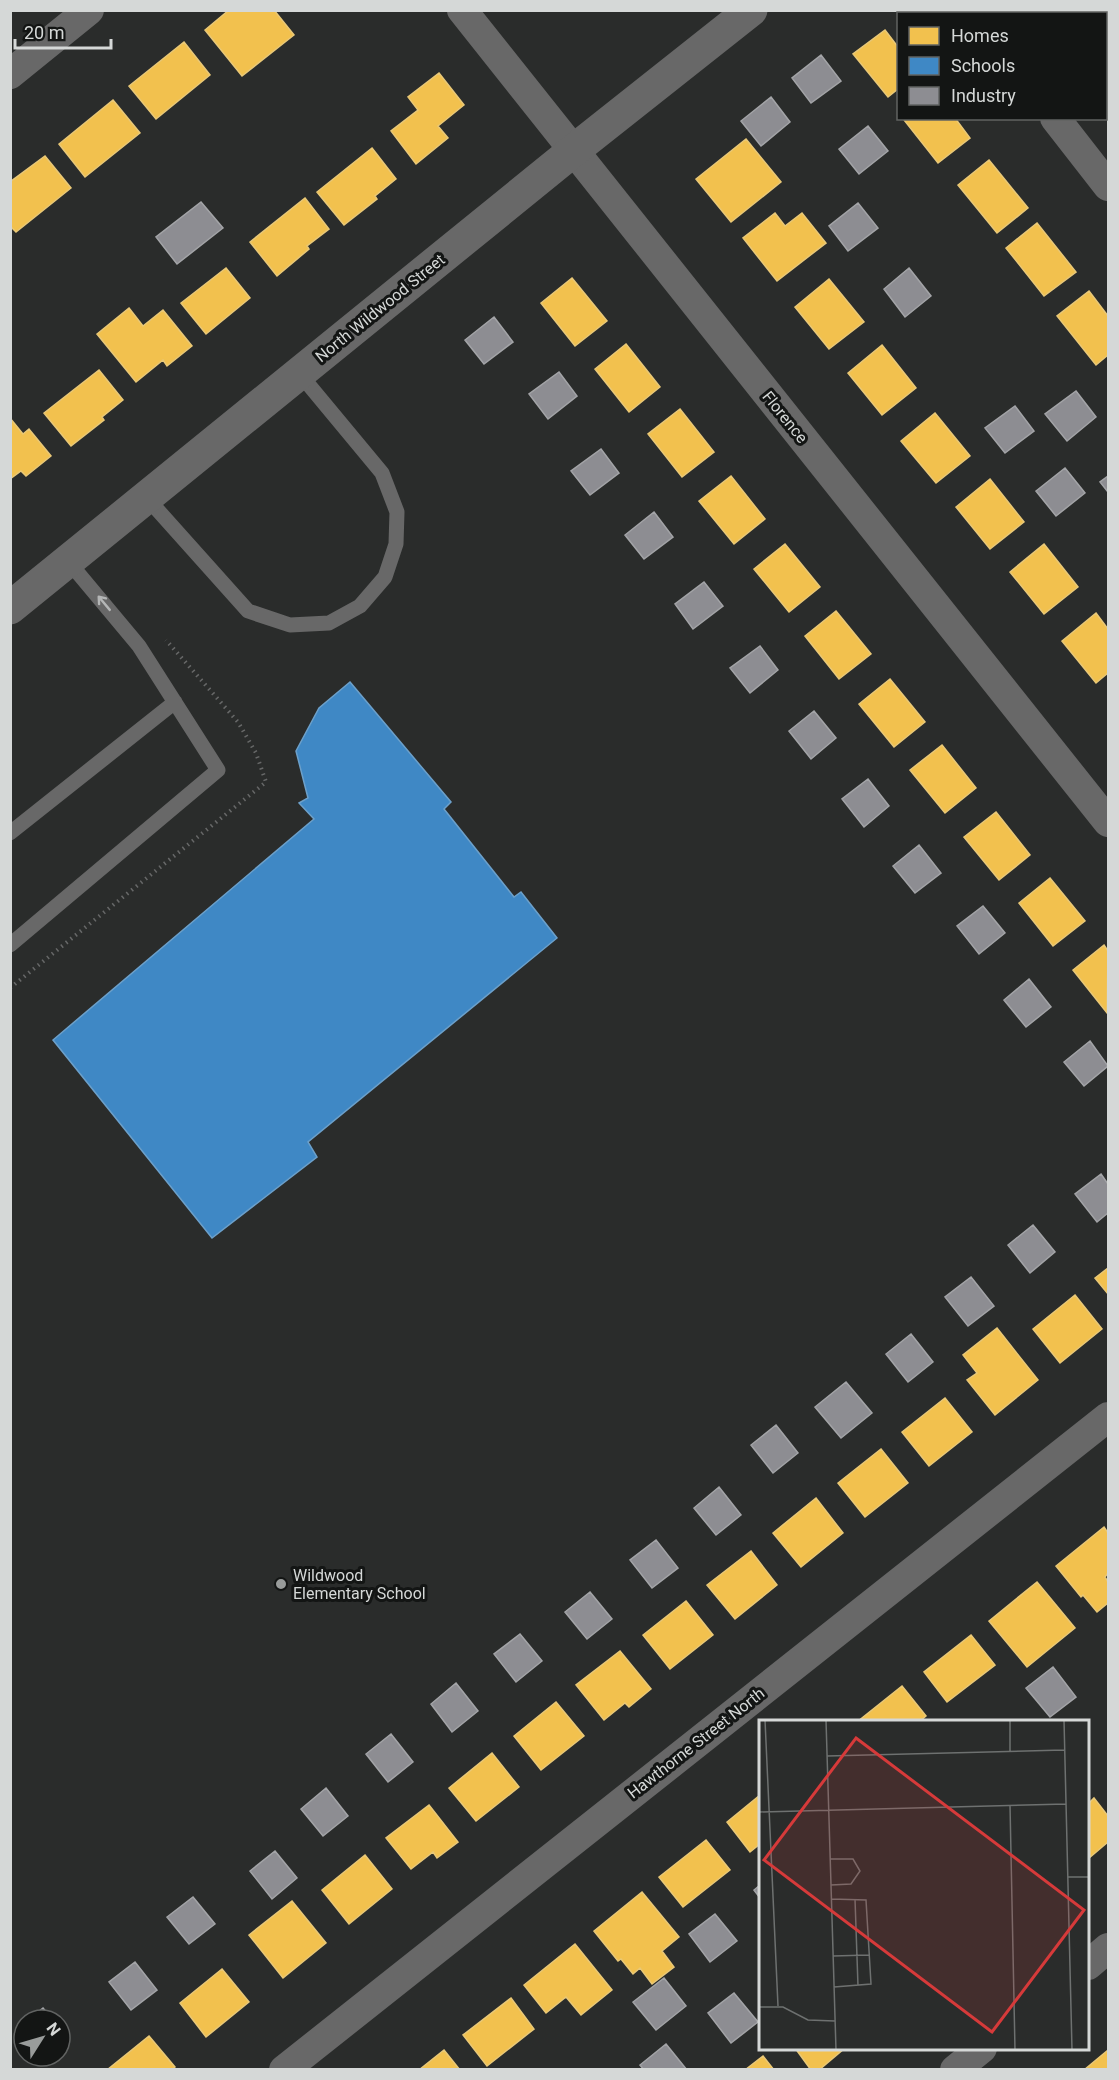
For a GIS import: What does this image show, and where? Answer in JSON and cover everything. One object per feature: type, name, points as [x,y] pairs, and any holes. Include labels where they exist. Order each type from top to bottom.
[{"type":"street","points":[[10,74],[89,10]]},
{"type":"street","name":"Florence","points":[[462,10],[1108,822]]},
{"type":"street","name":"North Wildwood Street","points":[[10,608],[573,151],[751,10]]},
{"type":"street","points":[[1057,120],[1108,186]]},
{"type":"street","name":"Hawthorne Street North","points":[[284,2070],[1108,1417]]},
{"type":"street","points":[[1089,1964],[1108,1948]]},
{"type":"street","points":[[955,2070],[981,2050]]},
{"type":"lane","points":[[146,497],[248,611],[290,625],[329,623],[360,606],[386,577],[396,544],[397,512],[382,473],[299,373]]},
{"type":"lane","points":[[10,945],[218,770],[139,646],[68,561]]},
{"type":"lane","points":[[10,833],[175,702]]},
{"type":"building: Homes","points":[[229,10],[274,10],[294,35],[242,76],[205,30]]},
{"type":"building: Homes","points":[[1069,10],[1108,10],[1108,21],[1107,22],[1107,12],[1070,12]]},
{"type":"building: Homes","points":[[885,30],[897,46],[897,90],[888,97],[853,54]]},
{"type":"building: Homes","points":[[184,42],[210,75],[156,119],[129,86]]},
{"type":"building: Homes","points":[[439,73],[464,105],[438,126],[448,138],[416,164],[391,131],[418,110],[408,97]]},
{"type":"building: Homes","points":[[113,100],[140,133],[85,177],[59,144]]},
{"type":"building: Homes","points":[[904,120],[956,120],[970,138],[938,163]]},
{"type":"building: Homes","points":[[746,139],[781,182],[731,222],[696,179]]},
{"type":"building: Homes","points":[[372,148],[396,179],[375,196],[377,199],[344,225],[317,192]]},
{"type":"building: Homes","points":[[45,156],[71,188],[16,232],[10,226],[10,182]]},
{"type":"building: Homes","points":[[989,160],[1028,208],[997,233],[958,185]]},
{"type":"building: Homes","points":[[305,198],[329,229],[307,246],[309,249],[277,276],[250,242]]},
{"type":"building: Homes","points":[[775,213],[785,226],[802,213],[826,243],[777,281],[743,238]]},
{"type":"building: Homes","points":[[1037,223],[1076,272],[1044,296],[1006,248]]},
{"type":"building: Homes","points":[[226,268],[250,298],[206,334],[181,303]]},
{"type":"building: Homes","points":[[572,278],[607,321],[575,346],[541,303]]},
{"type":"building: Homes","points":[[829,279],[864,322],[829,349],[795,307]]},
{"type":"building: Homes","points":[[1089,291],[1108,316],[1108,355],[1096,365],[1057,316]]},
{"type":"building: Homes","points":[[129,308],[143,326],[163,310],[192,346],[167,366],[163,360],[136,382],[97,334]]},
{"type":"building: Homes","points":[[626,344],[660,387],[629,412],[595,369]]},
{"type":"building: Homes","points":[[882,345],[916,388],[882,415],[848,373]]},
{"type":"building: Homes","points":[[99,370],[123,400],[102,417],[104,420],[71,446],[44,413]]},
{"type":"building: Homes","points":[[680,409],[714,452],[682,477],[648,434]]},
{"type":"building: Homes","points":[[935,413],[970,456],[936,483],[901,441]]},
{"type":"building: Homes","points":[[10,418],[23,434],[29,429],[51,456],[26,476],[21,471],[10,479]]},
{"type":"building: Homes","points":[[731,476],[765,519],[734,544],[699,501]]},
{"type":"building: Homes","points":[[990,479],[1024,522],[990,549],[956,507]]},
{"type":"building: Homes","points":[[785,544],[820,587],[789,612],[754,569]]},
{"type":"building: Homes","points":[[1044,544],[1078,587],[1044,614],[1010,572]]},
{"type":"building: Homes","points":[[836,611],[871,654],[839,679],[805,636]]},
{"type":"building: Homes","points":[[1096,613],[1108,629],[1108,673],[1096,683],[1062,641]]},
{"type":"building: Homes","points":[[890,679],[925,722],[894,747],[859,704]]},
{"type":"building: Homes","points":[[942,745],[976,788],[945,813],[910,770]]},
{"type":"building: Homes","points":[[996,812],[1030,855],[999,880],[964,837]]},
{"type":"building: Homes","points":[[1050,878],[1085,921],[1053,946],[1019,903]]},
{"type":"building: Homes","points":[[1104,945],[1108,951],[1107,1013],[1073,970]]},
{"type":"building: Homes","points":[[1108,1268],[1108,1294],[1095,1278]]},
{"type":"building: Homes","points":[[1075,1295],[1102,1329],[1060,1363],[1033,1329]]},
{"type":"building: Homes","points":[[997,1328],[1038,1380],[995,1415],[967,1380],[977,1373],[963,1355]]},
{"type":"building: Homes","points":[[945,1398],[972,1432],[929,1466],[902,1432]]},
{"type":"building: Homes","points":[[881,1449],[908,1483],[865,1517],[838,1483]]},
{"type":"building: Homes","points":[[816,1498],[843,1533],[801,1567],[773,1533]]},
{"type":"building: Homes","points":[[1104,1527],[1108,1533],[1108,1573],[1105,1577],[1108,1582],[1108,1603],[1097,1612],[1083,1595],[1081,1597],[1056,1566]]},
{"type":"building: Homes","points":[[751,1551],[777,1585],[735,1619],[707,1585]]},
{"type":"building: Homes","points":[[1037,1582],[1075,1628],[1027,1667],[989,1621]]},
{"type":"building: Homes","points":[[686,1601],[713,1635],[670,1669],[643,1635]]},
{"type":"building: Homes","points":[[971,1635],[995,1665],[947,1702],[924,1672]]},
{"type":"building: Homes","points":[[620,1651],[651,1689],[629,1707],[625,1703],[604,1720],[576,1685]]},
{"type":"building: Homes","points":[[902,1686],[926,1716],[921,1720],[860,1720]]},
{"type":"building: Homes","points":[[556,1702],[584,1736],[541,1770],[514,1736]]},
{"type":"building: Homes","points":[[492,1753],[519,1787],[476,1821],[449,1788]]},
{"type":"building: Homes","points":[[759,1796],[759,1845],[750,1852],[727,1822]]},
{"type":"building: Homes","points":[[1094,1798],[1108,1816],[1108,1842],[1089,1858],[1089,1803]]},
{"type":"building: Homes","points":[[429,1805],[458,1842],[437,1858],[433,1852],[411,1869],[386,1838]]},
{"type":"building: Homes","points":[[706,1840],[730,1870],[683,1907],[659,1877]]},
{"type":"building: Homes","points":[[365,1855],[392,1889],[349,1924],[322,1890]]},
{"type":"building: Homes","points":[[642,1892],[679,1937],[662,1951],[674,1967],[652,1984],[640,1968],[633,1974],[621,1959],[618,1961],[594,1931]]},
{"type":"building: Homes","points":[[292,1901],[326,1943],[283,1978],[249,1935]]},
{"type":"building: Homes","points":[[575,1944],[612,1990],[581,2015],[566,1997],[546,2013],[524,1985]]},
{"type":"building: Homes","points":[[222,1969],[249,2002],[206,2037],[180,2003]]},
{"type":"building: Homes","points":[[511,1998],[534,2029],[487,2066],[463,2035]]},
{"type":"building: Homes","points":[[149,2036],[175,2067],[172,2070],[107,2070]]},
{"type":"building: Homes","points":[[444,2050],[460,2070],[419,2070]]},
{"type":"building: Homes","points":[[796,2050],[843,2050],[819,2070],[811,2070]]},
{"type":"building: Homes","points":[[1108,2050],[1108,2070],[1084,2070]]},
{"type":"building: Homes","points":[[763,2056],[774,2070],[745,2070]]},
{"type":"building: Schools","points":[[350,682],[451,802],[444,809],[514,897],[521,892],[557,938],[308,1142],[317,1157],[212,1238],[53,1040],[314,819],[299,803],[308,798],[296,751],[319,708]]},
{"type":"building: Industry","points":[[821,55],[841,81],[811,103],[792,78]]},
{"type":"building: Industry","points":[[771,97],[790,122],[761,146],[741,121]]},
{"type":"building: Industry","points":[[868,126],[888,151],[859,174],[839,149]]},
{"type":"building: Industry","points":[[201,202],[223,228],[177,264],[156,237]]},
{"type":"building: Industry","points":[[858,203],[878,228],[848,251],[829,226]]},
{"type":"building: Industry","points":[[909,268],[931,296],[905,317],[884,289]]},
{"type":"building: Industry","points":[[494,317],[513,342],[484,364],[465,340]]},
{"type":"building: Industry","points":[[559,372],[577,396],[548,419],[529,394]]},
{"type":"building: Industry","points":[[1076,391],[1096,417],[1067,441],[1045,414]]},
{"type":"building: Industry","points":[[1015,406],[1034,431],[1005,453],[985,428]]},
{"type":"building: Industry","points":[[601,449],[619,473],[590,495],[571,471]]},
{"type":"building: Industry","points":[[1065,468],[1085,493],[1056,516],[1036,491]]},
{"type":"building: Industry","points":[[1108,476],[1108,492],[1100,482]]},
{"type":"building: Industry","points":[[654,512],[673,537],[644,559],[625,535]]},
{"type":"building: Industry","points":[[704,582],[723,606],[693,629],[675,604]]},
{"type":"building: Industry","points":[[760,646],[778,670],[750,693],[730,668]]},
{"type":"building: Industry","points":[[814,711],[836,738],[811,759],[789,731]]},
{"type":"building: Industry","points":[[868,779],[889,806],[864,827],[842,799]]},
{"type":"building: Industry","points":[[919,845],[941,873],[915,893],[893,866]]},
{"type":"building: Industry","points":[[983,906],[1005,933],[979,954],[957,926]]},
{"type":"building: Industry","points":[[1029,979],[1051,1007],[1026,1027],[1004,1000]]},
{"type":"building: Industry","points":[[1090,1041],[1108,1066],[1084,1086],[1064,1062]]},
{"type":"building: Industry","points":[[1101,1174],[1108,1184],[1108,1213],[1097,1222],[1075,1194]]},
{"type":"building: Industry","points":[[1033,1225],[1055,1252],[1030,1273],[1008,1245]]},
{"type":"building: Industry","points":[[971,1277],[994,1306],[968,1326],[945,1297]]},
{"type":"building: Industry","points":[[911,1334],[933,1362],[908,1382],[886,1354]]},
{"type":"building: Industry","points":[[846,1382],[872,1413],[841,1438],[815,1407]]},
{"type":"building: Industry","points":[[776,1425],[798,1453],[773,1473],[751,1445]]},
{"type":"building: Industry","points":[[719,1487],[741,1515],[716,1535],[694,1508]]},
{"type":"building: Industry","points":[[656,1540],[678,1568],[652,1588],[630,1560]]},
{"type":"building: Industry","points":[[590,1592],[612,1619],[587,1639],[565,1612]]},
{"type":"building: Industry","points":[[520,1634],[542,1661],[516,1682],[494,1654]]},
{"type":"building: Industry","points":[[1053,1667],[1076,1697],[1050,1717],[1026,1688]]},
{"type":"building: Industry","points":[[456,1683],[478,1711],[452,1732],[431,1704]]},
{"type":"building: Industry","points":[[391,1734],[413,1762],[388,1782],[366,1754]]},
{"type":"building: Industry","points":[[326,1788],[348,1816],[323,1836],[301,1809]]},
{"type":"building: Industry","points":[[275,1851],[297,1878],[272,1899],[250,1871]]},
{"type":"building: Industry","points":[[759,1886],[759,1897],[754,1890]]},
{"type":"building: Industry","points":[[193,1897],[215,1924],[189,1944],[167,1917]]},
{"type":"building: Industry","points":[[715,1914],[737,1941],[710,1962],[689,1934]]},
{"type":"building: Industry","points":[[135,1962],[157,1990],[131,2010],[109,1982]]},
{"type":"building: Industry","points":[[664,1978],[686,2006],[656,2030],[633,2002]]},
{"type":"building: Industry","points":[[734,1993],[758,2022],[731,2043],[708,2013]]},
{"type":"building: Industry","points":[[666,2044],[687,2070],[644,2070],[640,2065]]},
{"type":"place","name":"Wildwood Elementary School","points":[[281,1584]]}]
